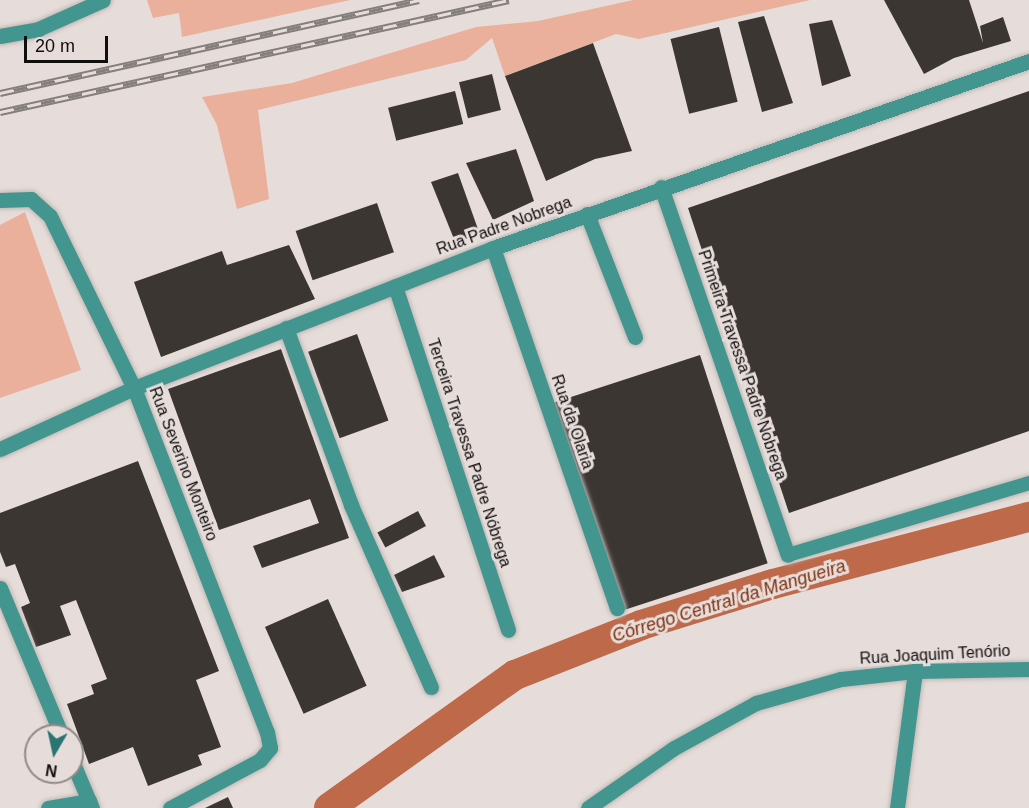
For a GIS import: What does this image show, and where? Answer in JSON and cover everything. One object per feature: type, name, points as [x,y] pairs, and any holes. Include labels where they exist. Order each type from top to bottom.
[{"type":"street","points":[[0,36],[38,29],[103,0]]},
{"type":"street","name":"Rua Padre Nobrega","points":[[0,449],[134,388],[493,248],[661,187],[1029,61]]},
{"type":"street","name":"Primeira Travessa Padre Nobrega","points":[[661,187],[788,555]]},
{"type":"street","name":"Rua Severino Monteiro","points":[[0,200],[40,202],[134,388],[270,748],[260,760],[170,808]]},
{"type":"street","points":[[587,214],[635,337]]},
{"type":"street","name":"Rua da Olaria","points":[[493,248],[617,608]]},
{"type":"street","name":"Terceira Travessa Padre Nóbrega","points":[[395,286],[508,630]]},
{"type":"street","points":[[286,328],[351,505],[431,687]]},
{"type":"street","points":[[0,588],[57,724]]},
{"type":"street","name":"Rua Joaquim Tenório","points":[[588,808],[674,748],[756,703],[841,679],[915,671],[1029,669]]},
{"type":"street","points":[[897,808],[915,671]]},
{"type":"street","points":[[48,808],[90,805],[81,784]]},
{"type":"lane","points":[[788,555],[1029,483]]},
{"type":"shaded area","points":[[147,0],[350,0],[182,37],[179,13],[153,18]]},
{"type":"shaded area","points":[[633,0],[810,0],[639,39],[616,34],[505,76],[492,38],[466,60],[258,110],[269,199],[237,209],[217,125],[202,97],[292,83],[476,27],[538,21]]},
{"type":"shaded area","points":[[25,212],[81,370],[0,398],[0,225]]},
{"type":"building","points":[[884,0],[969,0],[983,43],[980,26],[1003,17],[1011,41],[954,58],[924,74]]},
{"type":"building","points":[[764,16],[793,103],[762,112],[738,22]]},
{"type":"building","points":[[832,20],[851,76],[822,86],[809,24]]},
{"type":"building","points":[[719,27],[738,102],[689,114],[670,39]]},
{"type":"building","points":[[593,43],[632,151],[595,159],[546,181],[505,76]]},
{"type":"building","points":[[492,74],[501,110],[468,118],[459,82]]},
{"type":"building","points":[[455,91],[463,124],[396,141],[388,108]]},
{"type":"building","points":[[1029,91],[1029,431],[789,513],[688,208]]},
{"type":"building","points":[[516,149],[534,201],[493,220],[466,163]]},
{"type":"building","points":[[458,173],[479,232],[456,244],[431,182]]},
{"type":"building","points":[[377,203],[394,252],[313,280],[296,231]]},
{"type":"building","points":[[289,245],[315,299],[161,357],[134,282],[222,251],[227,265]]},
{"type":"building","points":[[357,334],[388,420],[340,438],[308,352]]},
{"type":"building","points":[[281,349],[349,538],[262,568],[253,546],[319,523],[310,499],[219,530],[168,389]]},
{"type":"building","points":[[700,355],[768,563],[620,611],[553,403]]},
{"type":"building","points":[[138,461],[219,671],[196,680],[221,747],[198,755],[202,765],[148,786],[133,747],[89,764],[84,750],[84,724],[74,724],[67,704],[94,694],[91,685],[107,679],[76,600],[60,606],[71,635],[36,647],[21,607],[30,603],[15,564],[6,567],[0,552],[0,513]]},
{"type":"building","points":[[418,511],[426,526],[385,548],[377,533]]},
{"type":"building","points":[[434,555],[445,577],[402,592],[394,575]]},
{"type":"building","points":[[328,599],[367,686],[304,714],[265,627]]},
{"type":"building","points":[[228,797],[233,808],[205,808]]},
{"type":"waterway","name":"Córrego Central da Mangueira","points":[[329,808],[515,675],[641,625],[773,584],[1029,517]]},
{"type":"railway","points":[[0,93],[419,0]]},
{"type":"railway","points":[[0,112],[509,0]]}]
